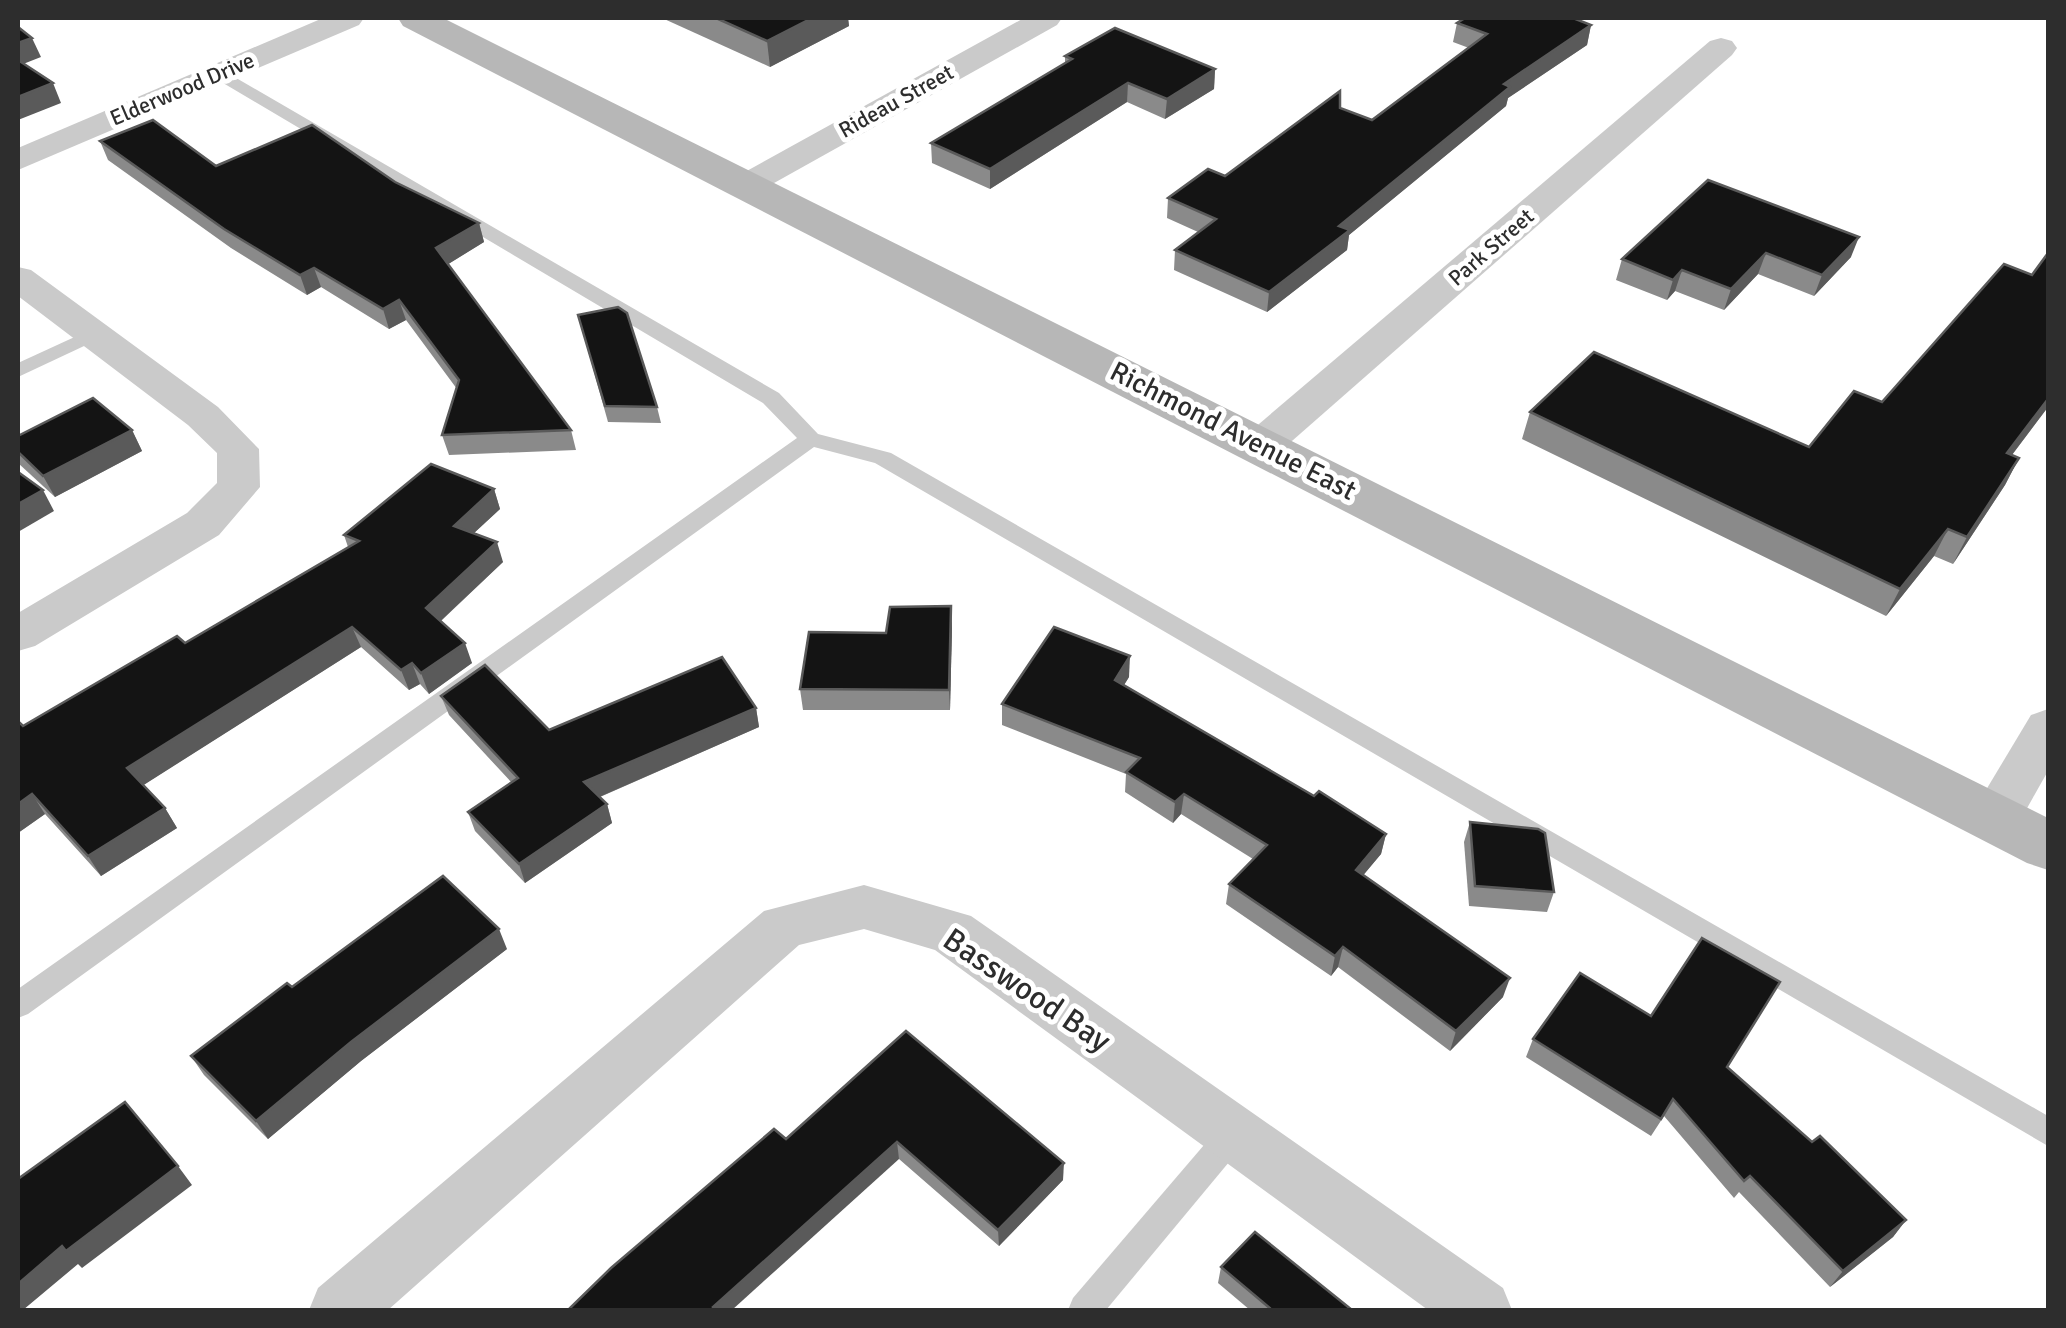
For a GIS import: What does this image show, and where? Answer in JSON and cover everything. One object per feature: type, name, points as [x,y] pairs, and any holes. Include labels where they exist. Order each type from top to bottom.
[{"type":"main road","name":"Richmond Avenue East","points":[[416,18],[2048,846]]},
{"type":"street","name":"Elderwood Drive","points":[[18,160],[348,18]]},
{"type":"street","name":"Rideau Street","points":[[746,185],[1046,18]]},
{"type":"street","name":"Park Street","points":[[1261,445],[1721,48]]},
{"type":"street","points":[[18,278],[203,416],[238,450],[238,487],[202,524],[18,634]]},
{"type":"street","points":[[1995,819],[2048,728]]},
{"type":"street","name":"Basswood Bay","points":[[342,1310],[782,927],[864,906],[952,932],[1480,1310]]},
{"type":"lane","points":[[220,73],[771,398],[810,439],[883,458],[2048,1132]]},
{"type":"lane","points":[[18,372],[92,335]]},
{"type":"lane","points":[[18,1005],[810,439]]},
{"type":"lane","points":[[1085,1310],[1233,1134]]},
{"type":"building","points":[[716,18],[812,18],[767,41]]},
{"type":"building","points":[[1465,18],[1573,18],[1591,25],[1504,84],[1510,87],[1339,226],[1350,230],[1269,292],[1175,250],[1216,219],[1168,198],[1208,169],[1225,176],[1340,91],[1340,108],[1372,120],[1487,34],[1457,23]]},
{"type":"building","points":[[18,27],[32,38],[18,43]]},
{"type":"building","points":[[1115,28],[1215,69],[1167,99],[1128,83],[990,169],[931,143],[1072,59],[1065,56]]},
{"type":"building","points":[[18,60],[53,83],[18,97]]},
{"type":"building","points":[[153,120],[216,166],[312,125],[395,182],[479,223],[436,248],[571,430],[442,435],[459,380],[399,300],[383,309],[314,268],[300,275],[224,229],[100,141]]},
{"type":"building","points":[[1708,180],[1859,237],[1822,275],[1766,253],[1731,289],[1682,270],[1673,280],[1622,259]]},
{"type":"building","points":[[2048,253],[2048,399],[2007,453],[2019,458],[1967,537],[1948,529],[1900,589],[1530,412],[1594,352],[1809,447],[1854,391],[1882,402],[2004,264],[2032,275]]},
{"type":"building","points":[[618,307],[627,313],[657,407],[605,406],[578,315]]},
{"type":"building","points":[[93,398],[132,430],[43,476],[18,452],[18,436]]},
{"type":"building","points":[[431,464],[494,489],[454,526],[497,542],[426,608],[465,643],[421,673],[412,663],[401,670],[352,627],[127,768],[165,808],[88,856],[32,794],[18,804],[18,724],[23,726],[177,636],[185,643],[359,541],[344,535]]},
{"type":"building","points":[[18,472],[43,490],[18,504]]},
{"type":"building","points":[[951,606],[949,690],[800,689],[809,632],[886,633],[890,607]]},
{"type":"building","points":[[1054,627],[1130,656],[1115,680],[1314,796],[1319,791],[1386,834],[1356,870],[1510,978],[1456,1031],[1343,947],[1335,956],[1229,884],[1267,845],[1184,794],[1175,802],[1126,772],[1140,758],[1002,704]]},
{"type":"building","points":[[722,657],[756,708],[584,782],[607,804],[519,864],[468,812],[518,778],[441,696],[485,665],[549,730]]},
{"type":"building","points":[[1470,822],[1545,833],[1554,892],[1475,886]]},
{"type":"building","points":[[443,876],[499,929],[351,1042],[256,1121],[191,1056],[287,983],[292,987]]},
{"type":"building","points":[[1702,938],[1780,982],[1727,1067],[1812,1142],[1820,1136],[1906,1220],[1843,1271],[1750,1176],[1744,1181],[1673,1099],[1661,1119],[1533,1039],[1580,973],[1651,1016]]},
{"type":"building","points":[[906,1031],[1064,1163],[998,1230],[897,1142],[713,1307],[716,1310],[568,1310],[611,1268],[774,1129],[786,1139]]},
{"type":"building","points":[[125,1102],[178,1166],[66,1251],[62,1246],[18,1284],[18,1179]]},
{"type":"building","points":[[1255,1232],[1352,1310],[1272,1310],[1221,1267]]}]
